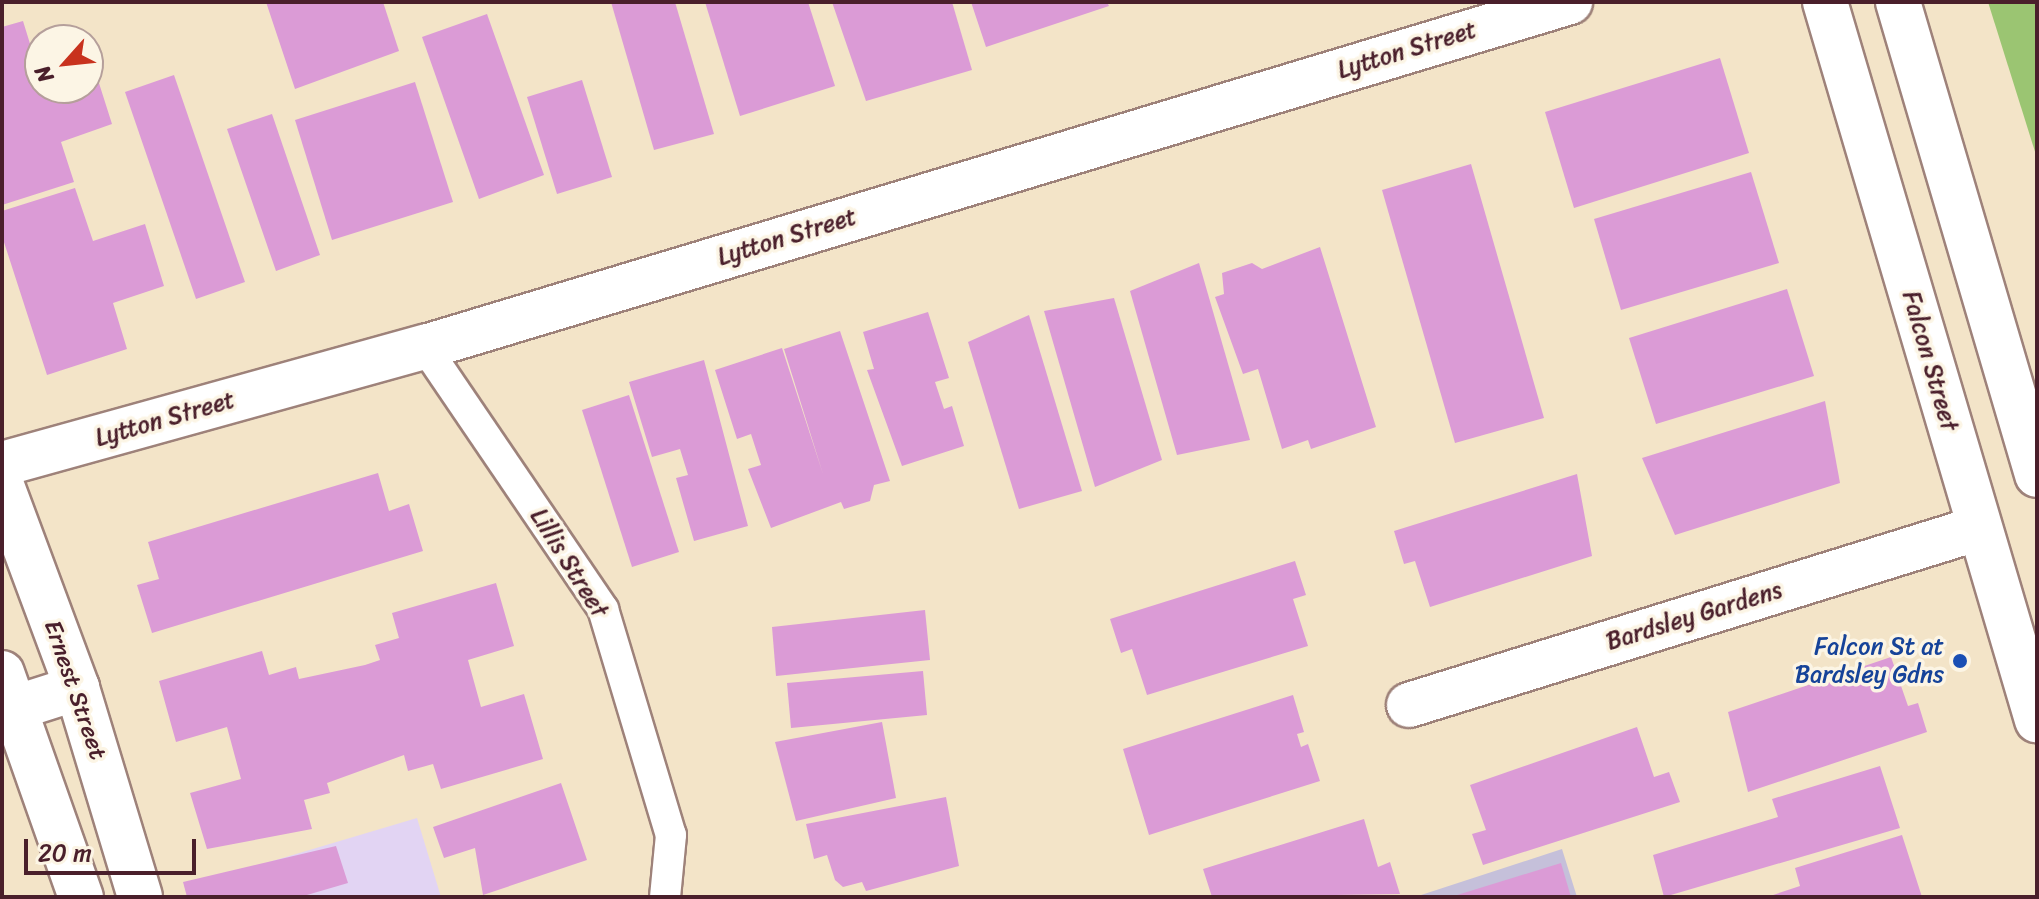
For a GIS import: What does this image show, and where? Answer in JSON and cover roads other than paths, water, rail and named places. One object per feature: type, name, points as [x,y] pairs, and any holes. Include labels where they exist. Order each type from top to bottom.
[{"type":"street","name":"Lytton Street","points":[[2,464],[425,347],[1570,2]]},
{"type":"street","name":"Falcon Street","points":[[1825,2],[2037,720]]},
{"type":"street","points":[[1898,2],[2037,475]]},
{"type":"street","name":"Ernest Street","points":[[2,486],[77,688],[140,897]]},
{"type":"street","name":"Bardsley Gardens","points":[[1409,705],[1979,528]]},
{"type":"street","points":[[77,688],[6,697],[81,897]]},
{"type":"lane","name":"Lillis Street","points":[[425,347],[603,609],[671,835],[665,897]]},
{"type":"place","name":"Falcon St at Bardsley Gdns","points":[[1960,661]]}]
